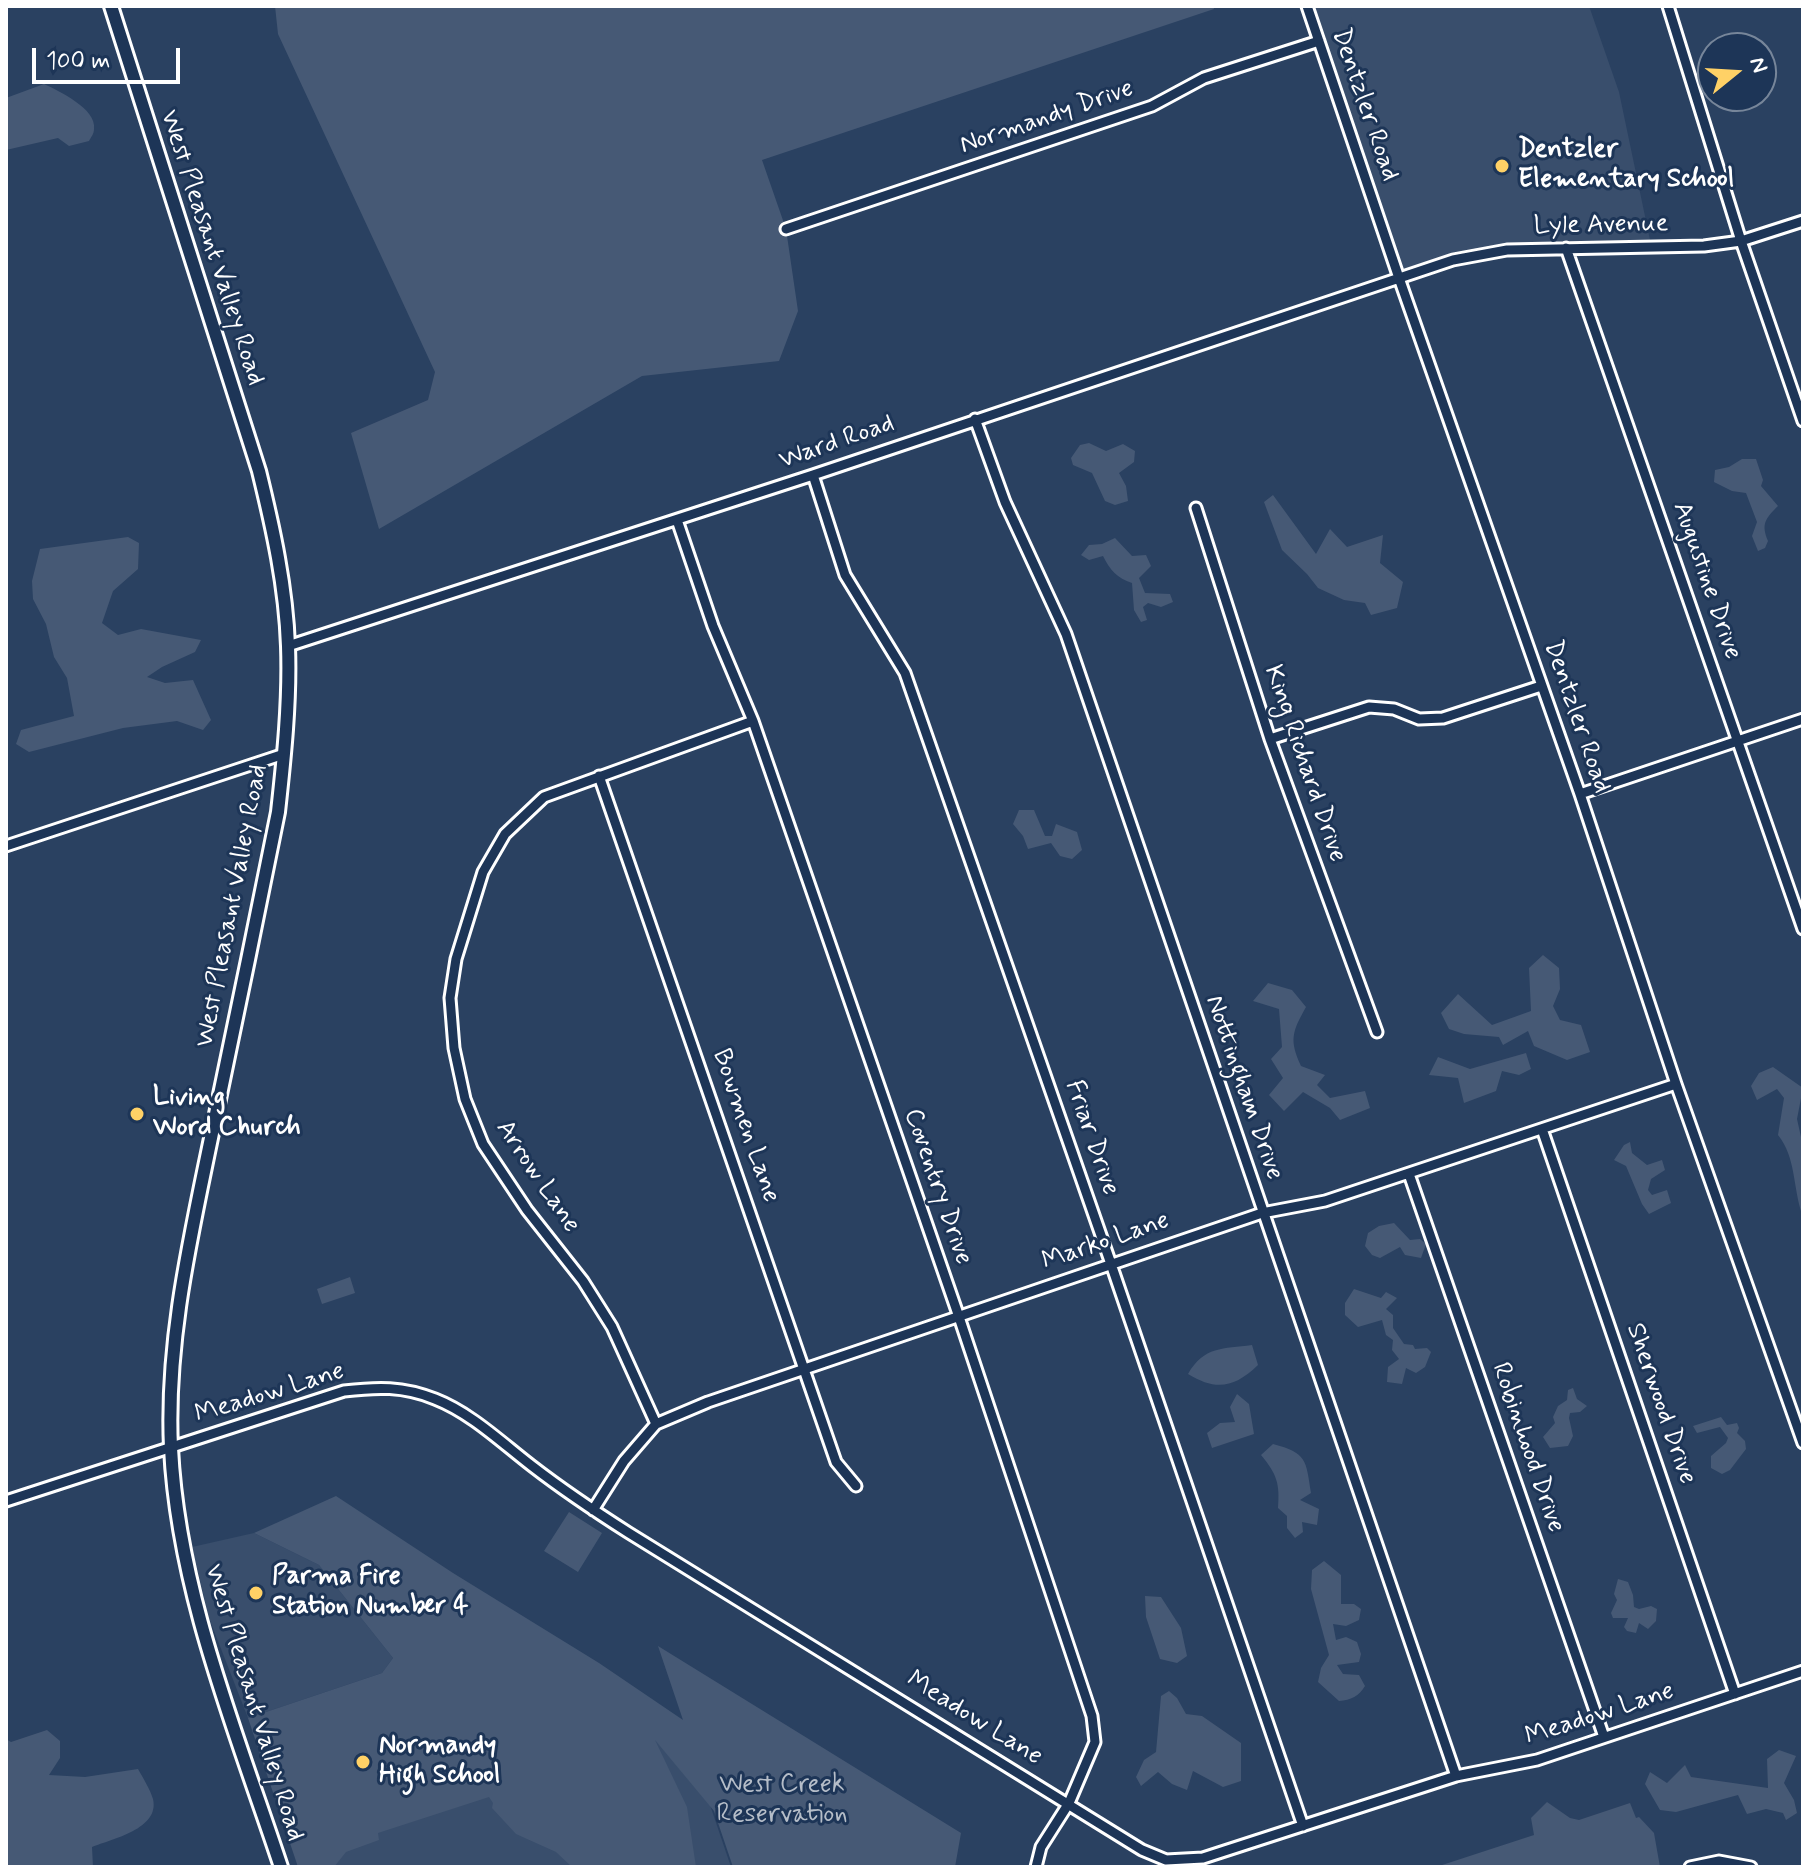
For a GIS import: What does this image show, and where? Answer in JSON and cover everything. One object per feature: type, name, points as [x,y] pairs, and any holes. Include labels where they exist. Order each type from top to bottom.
[{"type":"main road","name":"West Pleasant Valley Road","points":[[111,6],[259,471],[277,546],[288,646],[284,754],[278,812],[190,1239],[171,1362],[171,1448],[177,1511],[199,1617],[281,1867]]},
{"type":"street","name":"Dentzler Road","points":[[1307,6],[1580,794],[1676,1084],[1803,1443]]},
{"type":"street","points":[[1668,6],[1741,241],[1803,421]]},
{"type":"street","name":"Normandy Drive","points":[[786,229],[1152,106],[1204,78],[1319,41]]},
{"type":"street","name":"Lyle Avenue","points":[[1399,278],[1453,260],[1507,250],[1704,246],[1741,241],[1803,221]]},
{"type":"street","name":"Augustine Drive","points":[[1566,248],[1803,929]]},
{"type":"street","name":"Ward Road","points":[[288,646],[813,475],[1399,278]]},
{"type":"street","name":"Nottingham Drive","points":[[975,419],[1005,502],[1066,634],[1456,1776]]},
{"type":"street","name":"Friar Drive","points":[[813,475],[845,575],[905,673],[1303,1826]]},
{"type":"street","name":"King Richard Drive","points":[[1196,508],[1270,739],[1377,1032]]},
{"type":"street","name":"Coventry Drive","points":[[677,520],[713,626],[753,721],[959,1317],[1092,1716],[1095,1742],[1069,1803],[1041,1847],[1036,1867]]},
{"type":"street","points":[[1270,739],[1369,707],[1394,709],[1419,719],[1443,718],[1541,686]]},
{"type":"street","points":[[1580,794],[1803,719]]},
{"type":"street","name":"Arrow Lane","points":[[656,1424],[612,1327],[583,1281],[527,1210],[483,1144],[465,1099],[454,1048],[450,998],[456,959],[483,872],[505,834],[544,797],[753,721]]},
{"type":"street","points":[[6,846],[284,754]]},
{"type":"street","name":"Bowmen Lane","points":[[599,776],[836,1462],[856,1486]]},
{"type":"street","name":"Marko Lane","points":[[593,1510],[624,1461],[656,1424],[708,1402],[1262,1213],[1325,1201],[1676,1084]]},
{"type":"street","name":"Sherwood Drive","points":[[1542,1129],[1735,1694]]},
{"type":"street","name":"Robinhood Drive","points":[[1409,1174],[1604,1737]]},
{"type":"street","name":"Meadow Lane","points":[[6,1501],[344,1391],[380,1386],[410,1391],[437,1400],[473,1421],[593,1510],[1142,1850],[1166,1860],[1203,1858],[1456,1776],[1537,1760],[1803,1671]]},
{"type":"street","points":[[1690,1867],[1719,1861],[1751,1867]]},
{"type":"shaded area","name":"Dentzler Elementary School","points":[[1315,6],[1589,6],[1619,92],[1650,240],[1544,242],[1404,269]]},
{"type":"shaded area","points":[[254,1533],[319,1565],[393,1658],[382,1673],[248,1718],[209,1618],[192,1547]]},
{"type":"shaded area","name":"Normandy High School","points":[[605,1679],[710,1805],[731,1867],[301,1867]]},
{"type":"green space","points":[[275,6],[1213,6],[1214,9],[762,160],[786,229],[798,311],[779,361],[642,376],[379,529],[351,433],[428,400],[435,372],[278,34]]},
{"type":"green space","points":[[44,84],[76,102],[90,115],[94,129],[89,141],[69,146],[58,138],[6,150],[6,98]]},
{"type":"green space","points":[[1089,443],[1106,451],[1123,444],[1135,451],[1134,462],[1119,473],[1126,486],[1128,501],[1115,505],[1105,501],[1092,473],[1073,465],[1071,458],[1080,445]]},
{"type":"green space","points":[[1742,459],[1756,459],[1763,480],[1761,486],[1778,506],[1766,522],[1768,541],[1765,548],[1758,551],[1752,536],[1757,522],[1746,493],[1732,491],[1714,482],[1715,470],[1729,467]]},
{"type":"green space","points":[[1273,495],[1316,554],[1330,529],[1347,547],[1383,535],[1380,563],[1403,582],[1397,608],[1371,615],[1365,603],[1344,600],[1318,588],[1282,550],[1264,502]]},
{"type":"green space","points":[[128,537],[139,543],[138,569],[113,591],[102,623],[118,635],[141,629],[201,640],[195,652],[147,677],[165,683],[193,680],[211,720],[203,730],[177,721],[123,728],[29,752],[16,744],[21,730],[74,716],[67,678],[54,657],[46,624],[33,599],[32,581],[40,549]]},
{"type":"green space","points":[[1115,538],[1132,556],[1146,555],[1151,566],[1139,578],[1145,593],[1170,594],[1173,602],[1161,607],[1148,603],[1143,607],[1147,620],[1141,622],[1134,610],[1132,583],[1114,573],[1103,556],[1089,560],[1081,555],[1089,545],[1102,544]]},
{"type":"green space","points":[[1019,810],[1034,810],[1045,836],[1052,836],[1056,824],[1077,832],[1082,850],[1072,859],[1060,856],[1051,843],[1028,849],[1023,836],[1013,824]]},
{"type":"green space","points":[[1543,955],[1559,968],[1560,989],[1553,1006],[1560,1020],[1581,1025],[1590,1052],[1567,1060],[1534,1046],[1528,1031],[1503,1045],[1499,1037],[1464,1034],[1449,1029],[1441,1013],[1458,994],[1492,1025],[1531,1011],[1529,968]]},
{"type":"green space","points":[[1268,983],[1292,990],[1306,1007],[1294,1036],[1301,1066],[1325,1075],[1317,1085],[1330,1098],[1365,1091],[1370,1108],[1340,1120],[1330,1108],[1303,1092],[1284,1111],[1269,1095],[1283,1078],[1271,1059],[1282,1047],[1279,1009],[1253,1001]]},
{"type":"green space","points":[[1526,1053],[1531,1069],[1519,1075],[1502,1071],[1496,1091],[1464,1103],[1458,1078],[1429,1075],[1438,1057],[1470,1069]]},
{"type":"green space","points":[[1773,1067],[1803,1088],[1797,1119],[1803,1146],[1802,1214],[1788,1153],[1778,1135],[1784,1098],[1777,1089],[1757,1100],[1751,1086],[1759,1073]]},
{"type":"green space","points":[[1630,1142],[1632,1153],[1647,1165],[1662,1160],[1665,1170],[1651,1179],[1648,1190],[1652,1195],[1667,1190],[1671,1203],[1649,1214],[1626,1166],[1614,1160],[1624,1145]]},
{"type":"green space","points":[[1394,1223],[1410,1240],[1420,1239],[1426,1244],[1421,1258],[1405,1255],[1400,1247],[1380,1258],[1372,1255],[1365,1246],[1368,1233],[1379,1226]]},
{"type":"green space","points":[[350,1277],[355,1293],[322,1304],[317,1289]]},
{"type":"green space","points":[[1354,1289],[1381,1298],[1386,1292],[1397,1298],[1386,1309],[1393,1315],[1393,1328],[1404,1344],[1413,1345],[1415,1349],[1427,1348],[1431,1352],[1425,1367],[1416,1373],[1406,1368],[1402,1384],[1387,1382],[1388,1367],[1399,1359],[1392,1350],[1393,1340],[1386,1335],[1382,1320],[1358,1327],[1345,1315],[1345,1303]]},
{"type":"green space","points":[[1252,1345],[1258,1365],[1233,1382],[1216,1385],[1188,1374],[1201,1358],[1215,1350]]},
{"type":"green space","points":[[1573,1388],[1577,1399],[1587,1406],[1580,1412],[1570,1413],[1573,1436],[1568,1446],[1550,1448],[1543,1437],[1555,1423],[1553,1417],[1558,1406],[1567,1400],[1568,1390]]},
{"type":"green space","points":[[1237,1394],[1249,1404],[1254,1434],[1212,1448],[1207,1433],[1220,1423],[1235,1422],[1230,1407]]},
{"type":"green space","points":[[1721,1417],[1727,1425],[1737,1423],[1737,1433],[1745,1441],[1746,1449],[1730,1470],[1722,1474],[1711,1468],[1711,1456],[1728,1438],[1720,1427],[1697,1433],[1693,1426]]},
{"type":"green space","points":[[1273,1444],[1293,1451],[1303,1460],[1311,1493],[1300,1500],[1319,1509],[1317,1525],[1302,1522],[1303,1532],[1295,1538],[1287,1528],[1287,1516],[1278,1508],[1278,1486],[1274,1474],[1261,1455]]},
{"type":"green space","name":"West Creek Reservation","points":[[336,1496],[683,1720],[658,1646],[961,1833],[955,1867],[733,1867],[714,1811],[655,1740],[687,1807],[696,1867],[572,1867],[556,1852],[516,1834],[492,1808],[489,1797],[378,1833],[379,1840],[346,1852],[334,1867],[298,1867],[248,1718],[382,1673],[393,1658],[319,1565],[254,1533]]},
{"type":"green space","points":[[569,1512],[602,1533],[578,1572],[544,1551]]},
{"type":"green space","points":[[1324,1561],[1341,1575],[1341,1604],[1354,1604],[1361,1609],[1359,1620],[1346,1626],[1333,1624],[1336,1640],[1346,1637],[1357,1642],[1361,1654],[1359,1662],[1337,1665],[1343,1674],[1359,1675],[1365,1686],[1357,1695],[1339,1701],[1318,1682],[1321,1668],[1329,1655],[1311,1589],[1312,1570]]},
{"type":"green space","points":[[1618,1579],[1628,1582],[1634,1607],[1651,1606],[1657,1609],[1656,1621],[1648,1629],[1639,1623],[1636,1633],[1627,1631],[1624,1627],[1628,1618],[1613,1618],[1611,1613],[1617,1600],[1614,1594]]},
{"type":"green space","points":[[1145,1596],[1161,1597],[1181,1628],[1187,1656],[1177,1663],[1160,1659],[1146,1617]]},
{"type":"green space","points":[[1169,1691],[1186,1714],[1202,1716],[1241,1743],[1241,1781],[1223,1787],[1193,1771],[1187,1790],[1172,1784],[1158,1772],[1141,1786],[1136,1777],[1144,1760],[1156,1752],[1161,1696]]},
{"type":"green space","points":[[47,1730],[60,1741],[60,1758],[49,1775],[85,1777],[138,1769],[153,1799],[153,1809],[142,1825],[92,1847],[93,1867],[6,1867],[6,1739],[11,1742]]},
{"type":"green space","points":[[1779,1750],[1796,1756],[1784,1783],[1794,1800],[1797,1813],[1786,1820],[1783,1813],[1766,1809],[1747,1814],[1738,1795],[1676,1812],[1660,1810],[1645,1784],[1650,1772],[1667,1783],[1685,1765],[1691,1777],[1768,1788],[1767,1759]]},
{"type":"green space","points":[[1547,1802],[1570,1818],[1579,1820],[1630,1803],[1636,1818],[1639,1817],[1654,1833],[1660,1867],[1436,1867],[1534,1835],[1531,1818]]},
{"type":"place","name":"Dentzler Elementary School","points":[[1502,166]]},
{"type":"place","name":"Living Word Church","points":[[137,1114]]},
{"type":"place","name":"Parma Fire Station Number 4","points":[[256,1593]]},
{"type":"place","name":"Normandy High School","points":[[363,1762]]}]
